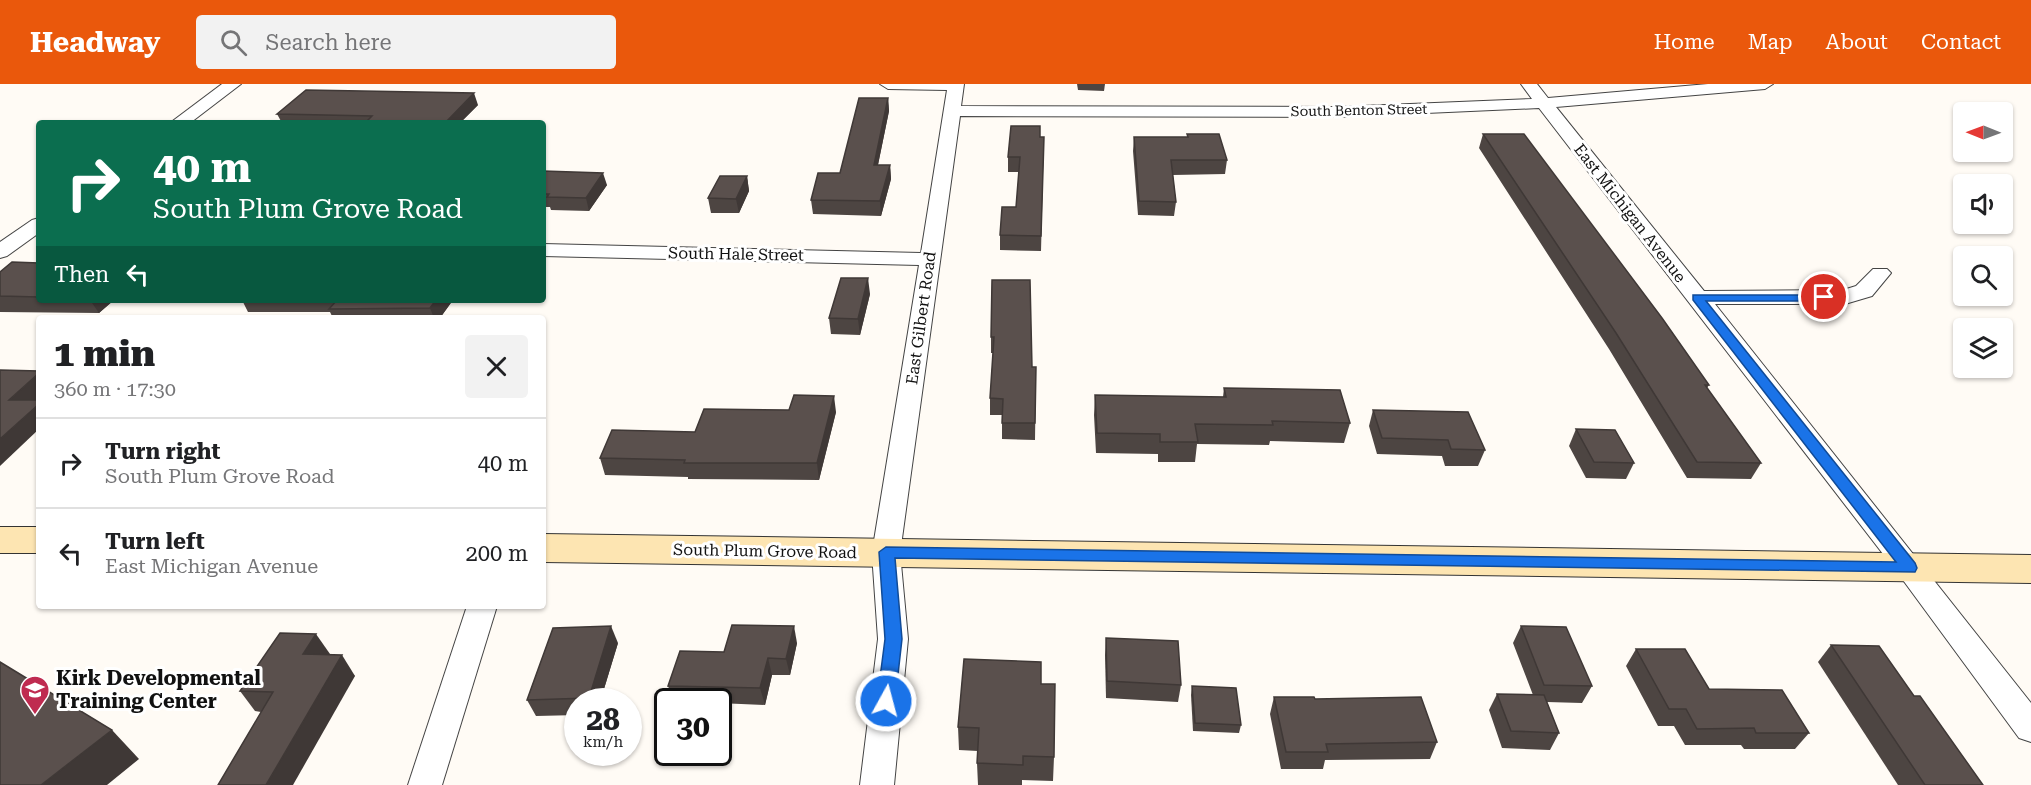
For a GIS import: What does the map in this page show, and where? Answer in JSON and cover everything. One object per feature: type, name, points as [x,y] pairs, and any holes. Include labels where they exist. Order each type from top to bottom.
[{"type":"main road","points":[[0,540],[36,540]]},
{"type":"main road","name":"South Plum Grove Road","points":[[546,548],[2031,569]]},
{"type":"street","points":[[183,120],[233,84]]},
{"type":"street","points":[[888,84],[955,85]]},
{"type":"street","name":"East Michigan Avenue","points":[[1529,84],[1910,568],[2031,728]]},
{"type":"street","name":"South Benton Street","points":[[951,111],[1337,112],[1544,103],[1765,84]]},
{"type":"street","name":"East Gilbert Road","points":[[877,785],[893,639],[886,552],[955,85]]},
{"type":"street","points":[[0,237],[30,237]]},
{"type":"street","points":[[0,252],[30,237]]},
{"type":"street","name":"South Hale Street","points":[[546,250],[930,259]]},
{"type":"street","points":[[1697,298],[1845,297],[1864,291],[1880,273]]},
{"type":"street","points":[[425,785],[481,609]]},
{"type":"building","points":[[306,90],[474,93],[448,120],[368,120],[372,116],[277,114]]},
{"type":"building","points":[[859,98],[888,98],[874,165],[890,165],[880,201],[811,200],[818,173],[840,173]]},
{"type":"building","points":[[1011,126],[1040,126],[1040,137],[1044,137],[1041,236],[1000,235],[1002,207],[1016,207],[1020,157],[1008,157]]},
{"type":"building","points":[[1187,134],[1219,134],[1227,160],[1171,160],[1176,202],[1139,201],[1134,137],[1188,137]]},
{"type":"building","points":[[1483,134],[1524,134],[1662,318],[1709,385],[1705,385],[1761,463],[1697,462],[1616,333]]},
{"type":"building","points":[[546,171],[603,173],[586,198],[547,197],[549,194],[546,194]]},
{"type":"building","points":[[720,176],[747,176],[736,199],[708,198]]},
{"type":"building","points":[[12,262],[36,263],[36,297],[0,296],[0,272]]},
{"type":"building","points":[[841,278],[868,278],[858,319],[829,318]]},
{"type":"building","points":[[992,280],[1030,280],[1032,367],[1036,367],[1035,423],[1002,423],[1003,399],[990,398],[994,337],[991,337]]},
{"type":"building","points":[[334,303],[434,303],[430,308],[329,309]]},
{"type":"building","points":[[0,370],[36,371],[36,376],[9,400],[36,400],[36,407],[0,439]]},
{"type":"building","points":[[1224,388],[1340,390],[1350,423],[1272,421],[1273,425],[1195,424],[1198,442],[1160,442],[1160,434],[1097,433],[1095,395],[1226,397]]},
{"type":"building","points":[[794,395],[834,396],[817,463],[684,463],[685,460],[600,458],[612,430],[695,432],[704,409],[789,410]]},
{"type":"building","points":[[1373,410],[1468,412],[1485,450],[1451,449],[1448,440],[1382,438]]},
{"type":"building","points":[[1576,429],[1615,430],[1634,463],[1594,462]]},
{"type":"building","points":[[732,625],[794,626],[786,659],[768,658],[760,688],[668,686],[680,651],[724,652]]},
{"type":"building","points":[[611,626],[592,688],[564,688],[564,699],[527,700],[553,628]]},
{"type":"building","points":[[1521,626],[1566,627],[1592,686],[1544,685]]},
{"type":"building","points":[[280,633],[316,634],[303,654],[342,655],[266,785],[218,785],[273,692],[240,691]]},
{"type":"building","points":[[1106,638],[1178,641],[1181,685],[1107,681]]},
{"type":"building","points":[[1831,645],[1879,646],[1914,696],[1920,696],[1983,785],[1925,785]]},
{"type":"building","points":[[1636,649],[1685,649],[1709,689],[1782,690],[1809,733],[1756,733],[1754,728],[1697,729],[1686,709],[1669,709]]},
{"type":"building","points":[[964,659],[1041,662],[1041,684],[1055,684],[1054,757],[1023,756],[1023,765],[977,763],[979,728],[958,727]]},
{"type":"building","name":"Kirk Developmental Training Center","points":[[0,662],[112,730],[41,785],[0,785]]},
{"type":"building","points":[[1192,686],[1236,688],[1241,725],[1195,723]]},
{"type":"building","points":[[1497,694],[1544,695],[1559,733],[1511,731]]},
{"type":"building","points":[[1274,697],[1314,697],[1315,699],[1421,697],[1437,742],[1326,744],[1328,752],[1286,752]]},
{"type":"place","name":"Kirk Developmental Training Center","points":[[35,716]]},
{"type":"route","points":[[886,701],[893,639],[886,552],[1910,568],[1697,298],[1824,297]]}]
